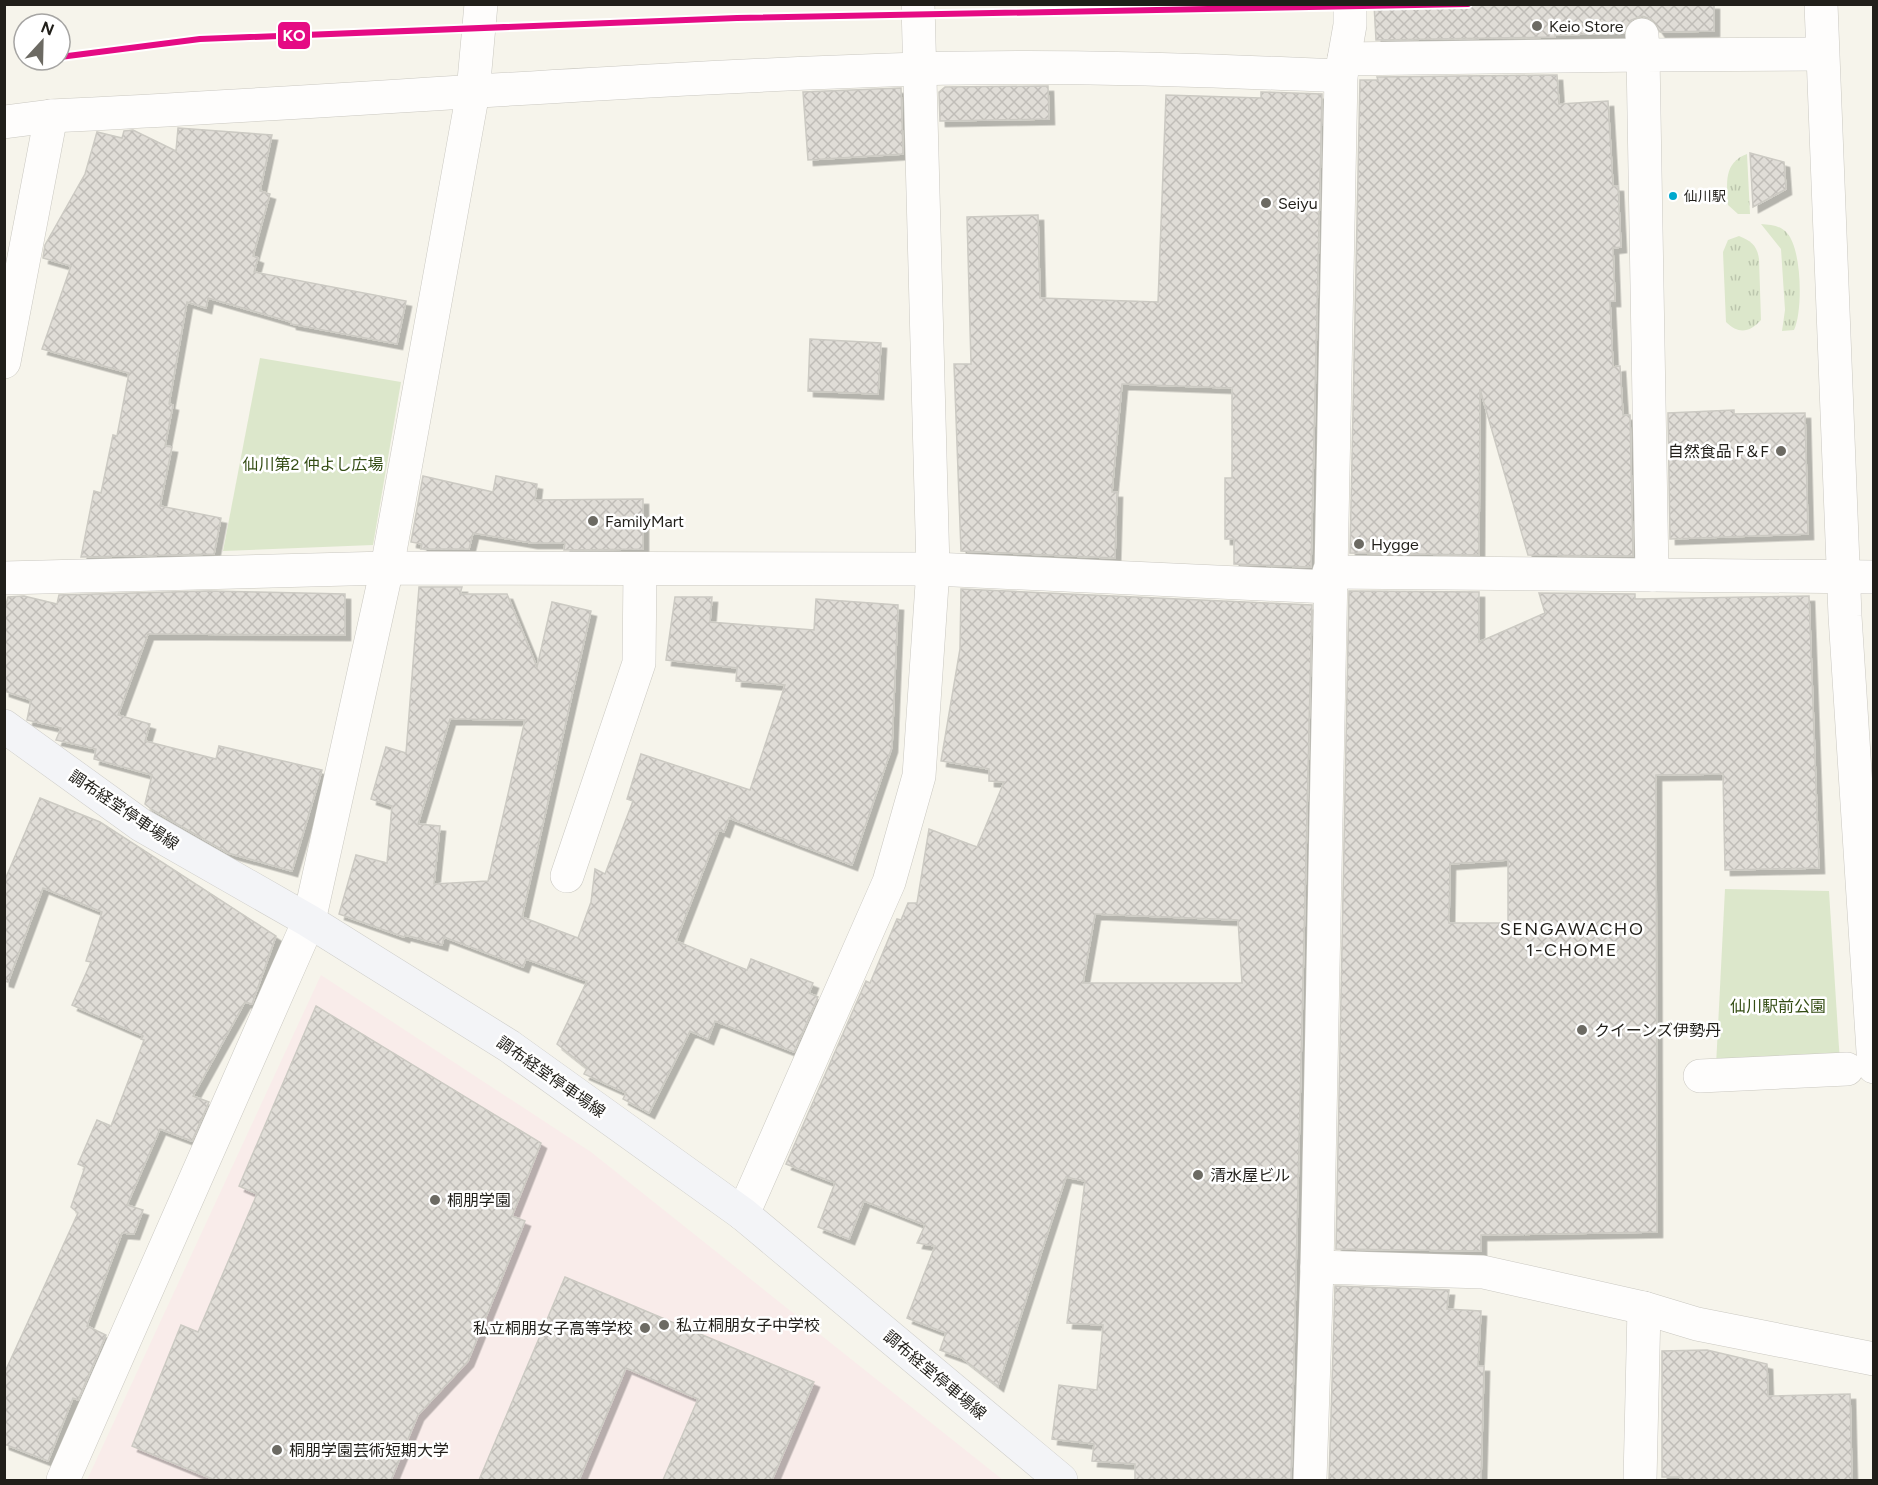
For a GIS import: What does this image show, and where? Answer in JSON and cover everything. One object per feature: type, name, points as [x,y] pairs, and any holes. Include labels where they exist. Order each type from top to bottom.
[{"type":"main road","name":"調布経堂停車場線","points":[[4,726],[141,825],[309,921],[509,1046],[743,1214],[1061,1480]]},
{"type":"street","points":[[63,1480],[309,921],[387,568],[473,92],[481,4]]},
{"type":"street","points":[[743,1214],[889,882],[920,776],[933,569],[918,4]]},
{"type":"street","points":[[1700,1076],[1860,1068],[1858,577],[1821,4]]},
{"type":"street","points":[[1310,1480],[1317,1267],[1329,579],[1342,68],[1350,15]]},
{"type":"street","points":[[4,122],[51,116],[920,69],[1342,68],[1642,44],[1822,47]]},
{"type":"street","points":[[1642,44],[1652,575]]},
{"type":"street","points":[[4,362],[51,116]]},
{"type":"street","points":[[4,578],[387,568],[933,569],[1329,579],[1652,575],[1858,577]]},
{"type":"street","points":[[567,876],[639,663],[640,570]]},
{"type":"street","points":[[1317,1267],[1483,1272],[1644,1308],[1697,1324],[1874,1359]]},
{"type":"street","points":[[1640,1480],[1644,1308]]},
{"type":"shaded area","name":"桐朋学園","points":[[321,975],[591,1152],[1003,1480],[87,1480]]},
{"type":"green space","points":[[1747,154],[1750,214],[1738,214],[1728,205],[1728,175],[1734,163]]},
{"type":"green space","points":[[1761,224],[1784,230],[1796,252],[1800,295],[1794,330],[1782,331],[1785,310],[1781,249]]},
{"type":"green space","points":[[1739,236],[1753,244],[1759,259],[1761,320],[1753,327],[1744,330],[1735,329],[1726,322],[1723,252],[1728,240]]},
{"type":"green space","name":"仙川第2 仲よし広場","points":[[260,358],[401,382],[373,545],[223,551]]},
{"type":"green space","name":"仙川駅前公園","points":[[1725,889],[1829,891],[1840,1063],[1716,1066]]},
{"type":"building","points":[[1374,4],[1714,4],[1714,31],[1660,32],[1651,19],[1642,16],[1631,20],[1624,33],[1555,35],[1555,37],[1376,40]]},
{"type":"building","points":[[1557,75],[1559,104],[1608,101],[1613,186],[1618,186],[1621,247],[1613,248],[1615,301],[1610,301],[1613,367],[1620,366],[1623,415],[1630,415],[1633,556],[1528,555],[1480,389],[1479,555],[1350,553],[1360,80],[1378,80],[1377,77]]},
{"type":"building","points":[[1048,86],[1049,119],[940,121],[939,92],[945,87]]},
{"type":"building","points":[[901,88],[903,154],[808,160],[803,92]]},
{"type":"building","points":[[1261,92],[1322,94],[1311,567],[1234,564],[1234,539],[1225,539],[1225,478],[1232,478],[1232,388],[1122,384],[1112,492],[1117,492],[1115,558],[961,551],[954,364],[971,364],[967,217],[1038,215],[1040,298],[1158,302],[1166,95],[1261,98]]},
{"type":"building","points":[[178,128],[272,135],[260,191],[270,194],[253,256],[258,258],[254,272],[406,301],[397,344],[291,324],[291,322],[208,298],[206,308],[187,302],[169,404],[173,405],[165,446],[172,447],[160,506],[221,518],[214,554],[81,557],[94,491],[101,493],[113,435],[117,436],[129,373],[42,349],[71,266],[43,258],[45,245],[85,174],[97,132],[122,138],[124,131],[133,130],[176,151]]},
{"type":"building","points":[[1750,153],[1784,162],[1786,189],[1753,207]]},
{"type":"building","points":[[810,339],[881,343],[878,394],[808,391]]},
{"type":"building","points":[[1734,410],[1734,414],[1805,413],[1808,534],[1670,539],[1668,413]]},
{"type":"building","points":[[423,476],[493,492],[496,476],[537,484],[535,500],[643,499],[643,549],[564,550],[565,543],[532,543],[473,533],[469,549],[421,549],[422,544],[411,542]]},
{"type":"building","points":[[419,587],[462,587],[460,594],[507,594],[537,667],[552,602],[591,611],[522,917],[578,938],[591,902],[595,869],[605,874],[633,801],[627,799],[641,754],[750,790],[785,685],[736,681],[737,668],[666,660],[675,597],[712,597],[710,622],[814,630],[816,599],[898,605],[892,747],[852,865],[729,818],[724,832],[719,830],[676,941],[747,970],[751,959],[813,983],[809,993],[818,997],[794,1052],[715,1021],[708,1039],[690,1031],[649,1113],[623,1099],[626,1093],[584,1074],[587,1068],[557,1044],[587,981],[526,959],[523,967],[444,937],[442,945],[405,935],[404,937],[339,914],[356,855],[387,863],[392,806],[371,799],[386,747],[406,753]],"holes":[[[450,719],[525,720],[488,881],[434,884],[440,826],[418,824]]]},
{"type":"building","points":[[961,589],[1312,605],[1291,1479],[1135,1480],[1135,1464],[1092,1461],[1094,1444],[1052,1439],[1059,1385],[1097,1390],[1103,1325],[1067,1323],[1085,1181],[1066,1177],[998,1386],[962,1358],[940,1350],[946,1333],[907,1318],[935,1246],[917,1243],[925,1225],[864,1201],[849,1239],[818,1227],[835,1183],[786,1164],[866,981],[870,983],[897,919],[901,920],[908,903],[917,903],[929,829],[977,847],[1004,782],[989,781],[989,769],[941,761],[960,649]],"holes":[[[1095,914],[1238,920],[1242,983],[1083,983]]]},
{"type":"building","points":[[208,591],[345,594],[345,635],[148,634],[118,715],[150,724],[145,741],[216,759],[219,746],[322,770],[292,871],[228,853],[151,809],[145,804],[152,775],[94,759],[96,749],[56,740],[61,728],[27,720],[31,700],[4,691],[4,612],[8,597],[24,596],[57,604],[59,595]]},
{"type":"building","points":[[1349,591],[1479,592],[1479,642],[1545,613],[1539,593],[1635,594],[1635,599],[1809,596],[1819,868],[1725,870],[1723,774],[1656,775],[1657,1232],[1481,1235],[1481,1251],[1336,1249]],"holes":[[[1508,860],[1508,923],[1449,923],[1450,864]]]},
{"type":"building","points":[[40,798],[100,822],[276,936],[252,1004],[245,1002],[193,1096],[209,1102],[192,1141],[160,1129],[127,1205],[143,1210],[134,1234],[122,1233],[87,1326],[106,1335],[78,1400],[73,1398],[48,1461],[4,1444],[4,1374],[78,1213],[71,1207],[85,1167],[78,1164],[97,1120],[111,1126],[144,1040],[141,1039],[143,1036],[72,1005],[91,962],[86,961],[102,912],[43,888],[8,982],[4,981],[4,882]]},
{"type":"building","points":[[316,1006],[541,1143],[512,1216],[525,1221],[468,1361],[418,1415],[391,1480],[215,1480],[132,1446],[181,1325],[198,1332],[257,1194],[239,1186]]},
{"type":"building","points":[[565,1277],[814,1382],[772,1480],[663,1480],[698,1399],[626,1368],[579,1480],[479,1480]]},
{"type":"building","points":[[1335,1286],[1449,1290],[1447,1309],[1481,1311],[1478,1366],[1484,1366],[1481,1480],[1329,1480]]},
{"type":"building","points":[[1707,1350],[1767,1364],[1768,1396],[1850,1394],[1852,1480],[1680,1480],[1680,1477],[1662,1477],[1662,1351]]},
{"type":"transit line","name":"KO","points":[[72,55],[200,39],[737,18],[1468,4]]},
{"type":"place","name":"Keio Store","points":[[1537,26]]},
{"type":"place","name":"仙川駅","points":[[1673,196]]},
{"type":"place","name":"Seiyu","points":[[1266,203]]},
{"type":"place","name":"自然食品 F＆F","points":[[1781,451]]},
{"type":"place","name":"FamilyMart","points":[[593,521]]},
{"type":"place","name":"Hygge","points":[[1359,544]]},
{"type":"place","name":"クイーンズ伊勢丹","points":[[1582,1030]]},
{"type":"place","name":"清水屋ビル","points":[[1198,1175]]},
{"type":"place","name":"桐朋学園","points":[[435,1200]]},
{"type":"place","name":"私立桐朋女子中学校","points":[[664,1325]]},
{"type":"place","name":"私立桐朋女子高等学校","points":[[645,1328]]},
{"type":"place","name":"桐朋学園芸術短期大学","points":[[277,1450]]},
{"type":"district","name":"SENGAWACHO 1-CHOME","points":[[1572,939]]}]
